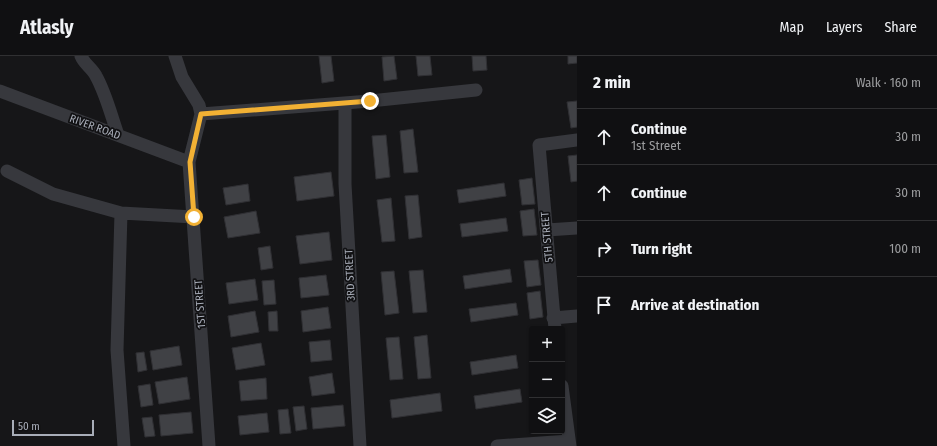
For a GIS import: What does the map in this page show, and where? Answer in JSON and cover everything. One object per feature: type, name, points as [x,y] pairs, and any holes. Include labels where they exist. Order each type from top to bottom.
[{"type":"street","points":[[81,56],[83,62],[95,73],[118,135]]},
{"type":"street","points":[[175,56],[182,77],[199,105],[201,114],[345,103],[476,90]]},
{"type":"street","name":"RIVER ROAD","points":[[0,91],[190,162]]},
{"type":"street","name":"3RD STREET","points":[[345,103],[345,184],[360,446]]},
{"type":"street","name":"1ST STREET","points":[[201,114],[190,162],[209,446]]},
{"type":"street","name":"5TH STREET","points":[[554,323],[539,145],[577,140]]},
{"type":"street","points":[[7,171],[53,194],[121,212],[194,217]]},
{"type":"street","points":[[121,212],[117,350],[124,446]]},
{"type":"street","points":[[547,230],[577,228]]},
{"type":"street","points":[[554,323],[577,316]]},
{"type":"street","points":[[497,446],[569,443],[563,398]]},
{"type":"building","points":[[319,56],[331,56],[334,81],[322,83]]},
{"type":"building","points":[[394,56],[397,79],[384,81],[382,57]]},
{"type":"building","points":[[416,56],[430,56],[432,75],[418,76]]},
{"type":"building","points":[[472,56],[486,56],[487,70],[473,71]]},
{"type":"building","points":[[568,56],[577,56],[577,63],[568,64]]},
{"type":"building","points":[[577,101],[577,127],[571,128],[567,102]]},
{"type":"building","points":[[413,129],[418,172],[404,173],[400,131]]},
{"type":"building","points":[[386,135],[390,177],[376,179],[372,136]]},
{"type":"building","points":[[577,155],[577,181],[571,182],[568,156]]},
{"type":"building","points":[[331,172],[334,196],[297,201],[294,177]]},
{"type":"building","points":[[532,178],[535,204],[522,205],[519,180]]},
{"type":"building","points":[[504,183],[506,196],[459,203],[457,190]]},
{"type":"building","points":[[248,184],[250,201],[226,205],[223,188]]},
{"type":"building","points":[[418,195],[422,237],[409,239],[405,196]]},
{"type":"building","points":[[391,198],[395,241],[382,242],[377,200]]},
{"type":"building","points":[[534,209],[537,235],[523,236],[520,211]]},
{"type":"building","points":[[256,211],[260,233],[228,238],[224,217]]},
{"type":"building","points":[[506,218],[508,231],[462,237],[460,224]]},
{"type":"building","points":[[329,232],[332,260],[300,264],[296,236]]},
{"type":"building","points":[[270,246],[273,268],[261,270],[258,248]]},
{"type":"building","points":[[538,260],[541,285],[527,287],[524,261]]},
{"type":"building","points":[[510,269],[512,282],[465,289],[463,276]]},
{"type":"building","points":[[423,270],[427,312],[413,313],[409,271]]},
{"type":"building","points":[[394,271],[399,313],[385,315],[381,272]]},
{"type":"building","points":[[326,275],[329,295],[301,298],[299,278]]},
{"type":"building","points":[[255,279],[258,300],[229,304],[226,283]]},
{"type":"building","points":[[274,280],[276,304],[264,305],[262,281]]},
{"type":"building","points":[[540,291],[543,317],[530,319],[527,293]]},
{"type":"building","points":[[516,303],[518,315],[471,322],[469,309]]},
{"type":"building","points":[[328,307],[331,328],[303,332],[301,311]]},
{"type":"building","points":[[255,311],[259,332],[231,337],[228,316]]},
{"type":"building","points":[[277,311],[278,331],[269,331],[268,312]]},
{"type":"building","points":[[427,335],[431,378],[418,379],[414,337]]},
{"type":"building","points":[[399,337],[403,379],[390,380],[386,338]]},
{"type":"building","points":[[330,340],[332,360],[311,362],[309,342]]},
{"type":"building","points":[[261,343],[265,365],[236,370],[232,348]]},
{"type":"building","points":[[179,346],[182,365],[153,370],[150,351]]},
{"type":"building","points":[[144,352],[147,370],[138,372],[136,353]]},
{"type":"building","points":[[516,355],[518,368],[472,375],[470,362]]},
{"type":"building","points":[[332,373],[335,393],[312,396],[309,377]]},
{"type":"building","points":[[187,377],[190,399],[159,404],[155,382]]},
{"type":"building","points":[[266,378],[267,399],[241,401],[239,381]]},
{"type":"building","points":[[150,384],[153,405],[141,407],[138,386]]},
{"type":"building","points":[[520,389],[522,402],[476,409],[474,396]]},
{"type":"building","points":[[440,393],[442,411],[392,418],[390,400]]},
{"type":"building","points":[[343,405],[345,426],[313,429],[311,408]]},
{"type":"building","points":[[304,406],[307,429],[296,431],[293,407]]},
{"type":"building","points":[[288,409],[291,433],[280,434],[278,410]]},
{"type":"building","points":[[191,412],[193,433],[161,436],[159,415]]},
{"type":"building","points":[[267,413],[269,432],[240,435],[238,416]]},
{"type":"building","points":[[152,417],[155,436],[145,437],[142,418]]},
{"type":"route","points":[[194,217],[190,162],[201,114],[370,101]]}]
